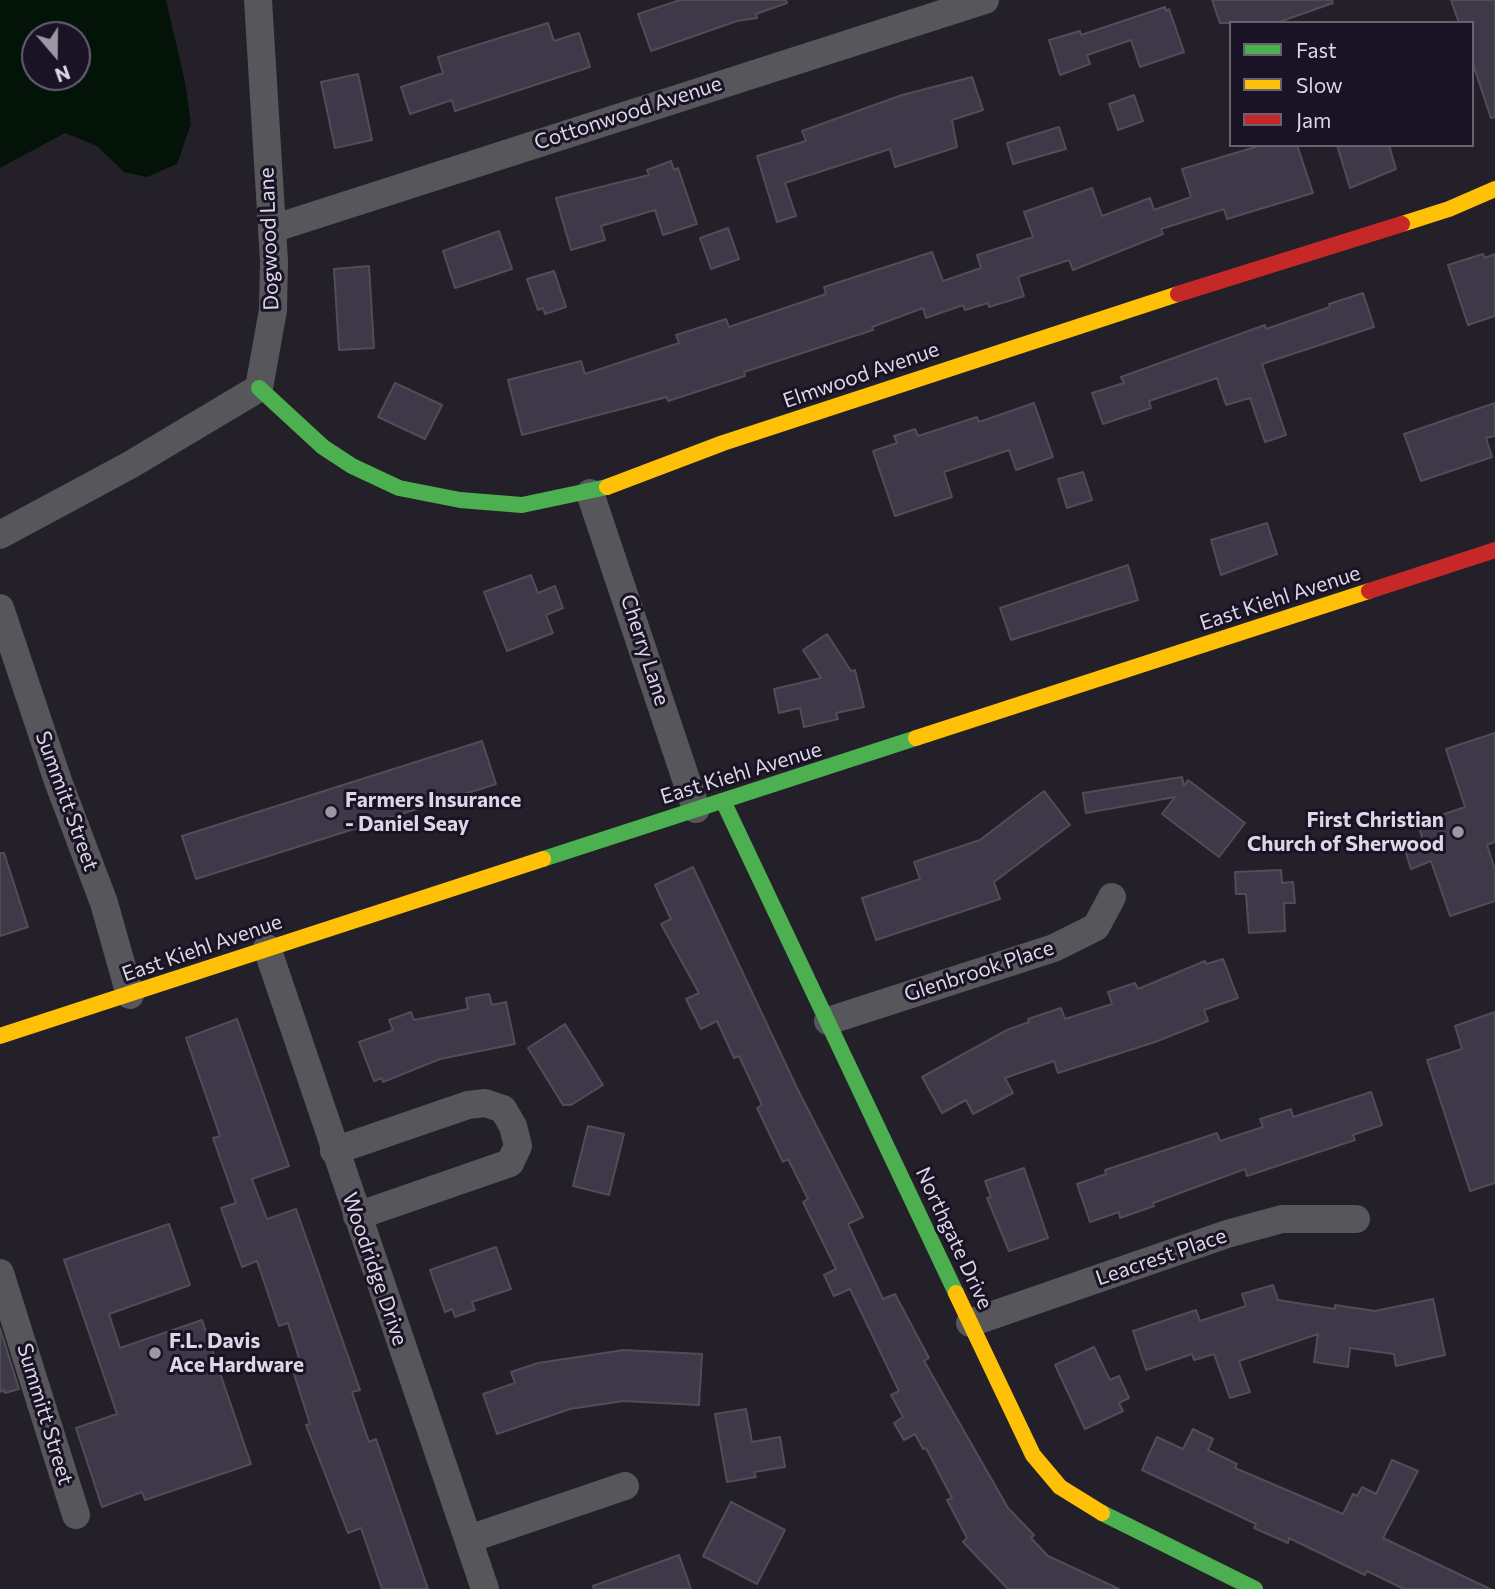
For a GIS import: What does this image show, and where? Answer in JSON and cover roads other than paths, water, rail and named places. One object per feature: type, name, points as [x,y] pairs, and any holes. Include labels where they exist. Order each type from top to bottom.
[{"type":"street","name":"Dogwood Lane","points":[[258,0],[272,229],[273,310],[259,388]]},
{"type":"street","name":"Cottonwood Avenue","points":[[272,229],[985,0]]},
{"type":"street","name":"Elmwood Avenue","points":[[259,388],[323,447],[399,488],[460,500],[522,505],[590,493],[802,417],[1037,338],[1449,208],[1495,189]]},
{"type":"street","points":[[0,535],[130,465],[259,388]]},
{"type":"street","name":"Cherry Lane","points":[[590,493],[696,808]]},
{"type":"street","name":"East Kiehl Avenue","points":[[0,1036],[696,808],[724,803],[1495,550]]},
{"type":"street","name":"Summitt Street","points":[[0,608],[58,780],[104,903],[130,995]]},
{"type":"street","name":"Northgate Drive","points":[[724,803],[1033,1455],[1060,1487],[1077,1500],[1255,1589]]},
{"type":"street","name":"Glenbrook Place","points":[[828,1021],[1054,948],[1096,927],[1112,897]]},
{"type":"street","name":"Woodridge Drive","points":[[267,948],[485,1589]]},
{"type":"street","points":[[334,1151],[468,1105],[485,1103],[503,1110],[513,1126],[518,1146],[509,1163],[357,1216]]},
{"type":"street","name":"Leacrest Place","points":[[970,1323],[1227,1234],[1282,1219],[1356,1219]]},
{"type":"street","name":"Summitt Street","points":[[0,1273],[76,1515]]},
{"type":"street","points":[[468,1539],[625,1486]]},
{"type":"place","name":"Farmers Insurance - Daniel Seay","points":[[331,812]]},
{"type":"place","name":"First Christian Church of Sherwood","points":[[1458,832]]},
{"type":"place","name":"F.L. Davis Ace Hardware","points":[[155,1353]]}]
